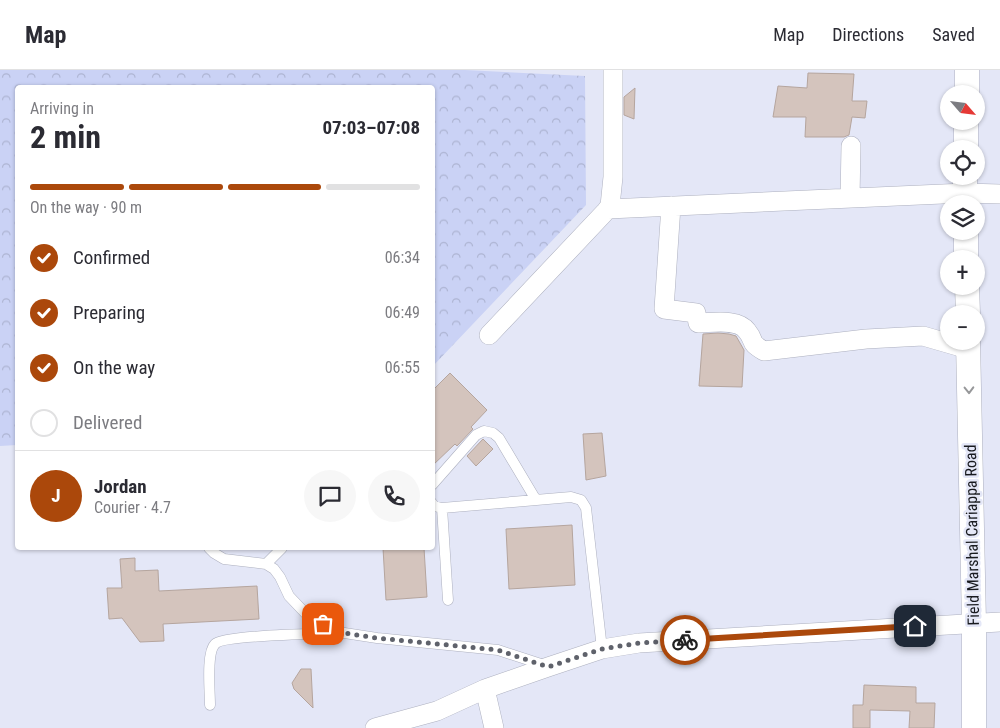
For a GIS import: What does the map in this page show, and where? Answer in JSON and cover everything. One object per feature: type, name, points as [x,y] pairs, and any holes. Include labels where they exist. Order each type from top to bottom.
[{"type":"street","points":[[489,335],[610,206],[613,177],[613,70]]},
{"type":"street","points":[[967,85],[968,70]]},
{"type":"street","points":[[850,198],[851,146]]},
{"type":"street","points":[[608,209],[965,191],[1000,194]]},
{"type":"street","points":[[671,206],[664,309],[696,313],[698,324],[739,324],[747,330],[753,345],[764,352],[866,339],[923,336],[940,339]]},
{"type":"street","name":"Field Marshal Cariappa Road","points":[[968,350],[974,623],[974,728]]},
{"type":"street","points":[[375,728],[437,711],[486,689],[602,649],[639,643],[1000,622]]},
{"type":"street","points":[[486,689],[494,728]]},
{"type":"lane","points":[[435,482],[476,436],[484,431],[493,433],[500,438],[536,500]]},
{"type":"lane","points":[[448,600],[437,505],[572,497],[581,500],[586,508],[602,649]]},
{"type":"lane","points":[[211,550],[214,554],[224,559],[266,564],[280,577],[289,596],[308,616],[338,632],[377,638],[498,650],[548,667]]},
{"type":"lane","points":[[266,564],[280,550]]},
{"type":"lane","points":[[210,705],[210,654],[214,644],[221,640],[344,633]]},
{"type":"green space","points":[[0,70],[465,70],[585,76],[586,205],[435,364],[435,85],[15,85],[15,445],[0,446]]},
{"type":"building","points":[[808,73],[854,74],[852,101],[867,101],[865,118],[852,117],[849,135],[844,137],[805,137],[806,117],[773,117],[778,86],[807,88]]},
{"type":"building","points":[[635,88],[634,119],[624,115],[624,97]]},
{"type":"building","points":[[718,333],[736,336],[744,350],[742,387],[699,386],[703,334]]},
{"type":"building","points":[[450,373],[487,410],[457,446],[455,444],[435,463],[435,388]]},
{"type":"building","points":[[602,433],[606,476],[586,480],[583,434]]},
{"type":"building","points":[[483,439],[493,449],[476,466],[467,456]]},
{"type":"building","points":[[572,525],[575,585],[509,589],[506,529]]},
{"type":"building","points":[[383,550],[424,550],[427,597],[386,600]]},
{"type":"building","points":[[135,558],[135,571],[158,570],[159,591],[257,586],[259,619],[163,624],[164,641],[140,642],[122,618],[109,619],[107,588],[122,588],[120,559]]},
{"type":"building","points":[[301,669],[311,669],[313,708],[294,689],[292,683]]},
{"type":"building","points":[[864,685],[916,687],[916,703],[935,703],[934,728],[909,728],[910,711],[870,710],[870,728],[853,728],[853,705],[863,705]]},
{"type":"way so far","points":[[323,624],[338,632],[377,638],[498,650],[548,667],[602,649],[639,643],[685,640]]},
{"type":"route","points":[[685,640],[915,626]]}]
